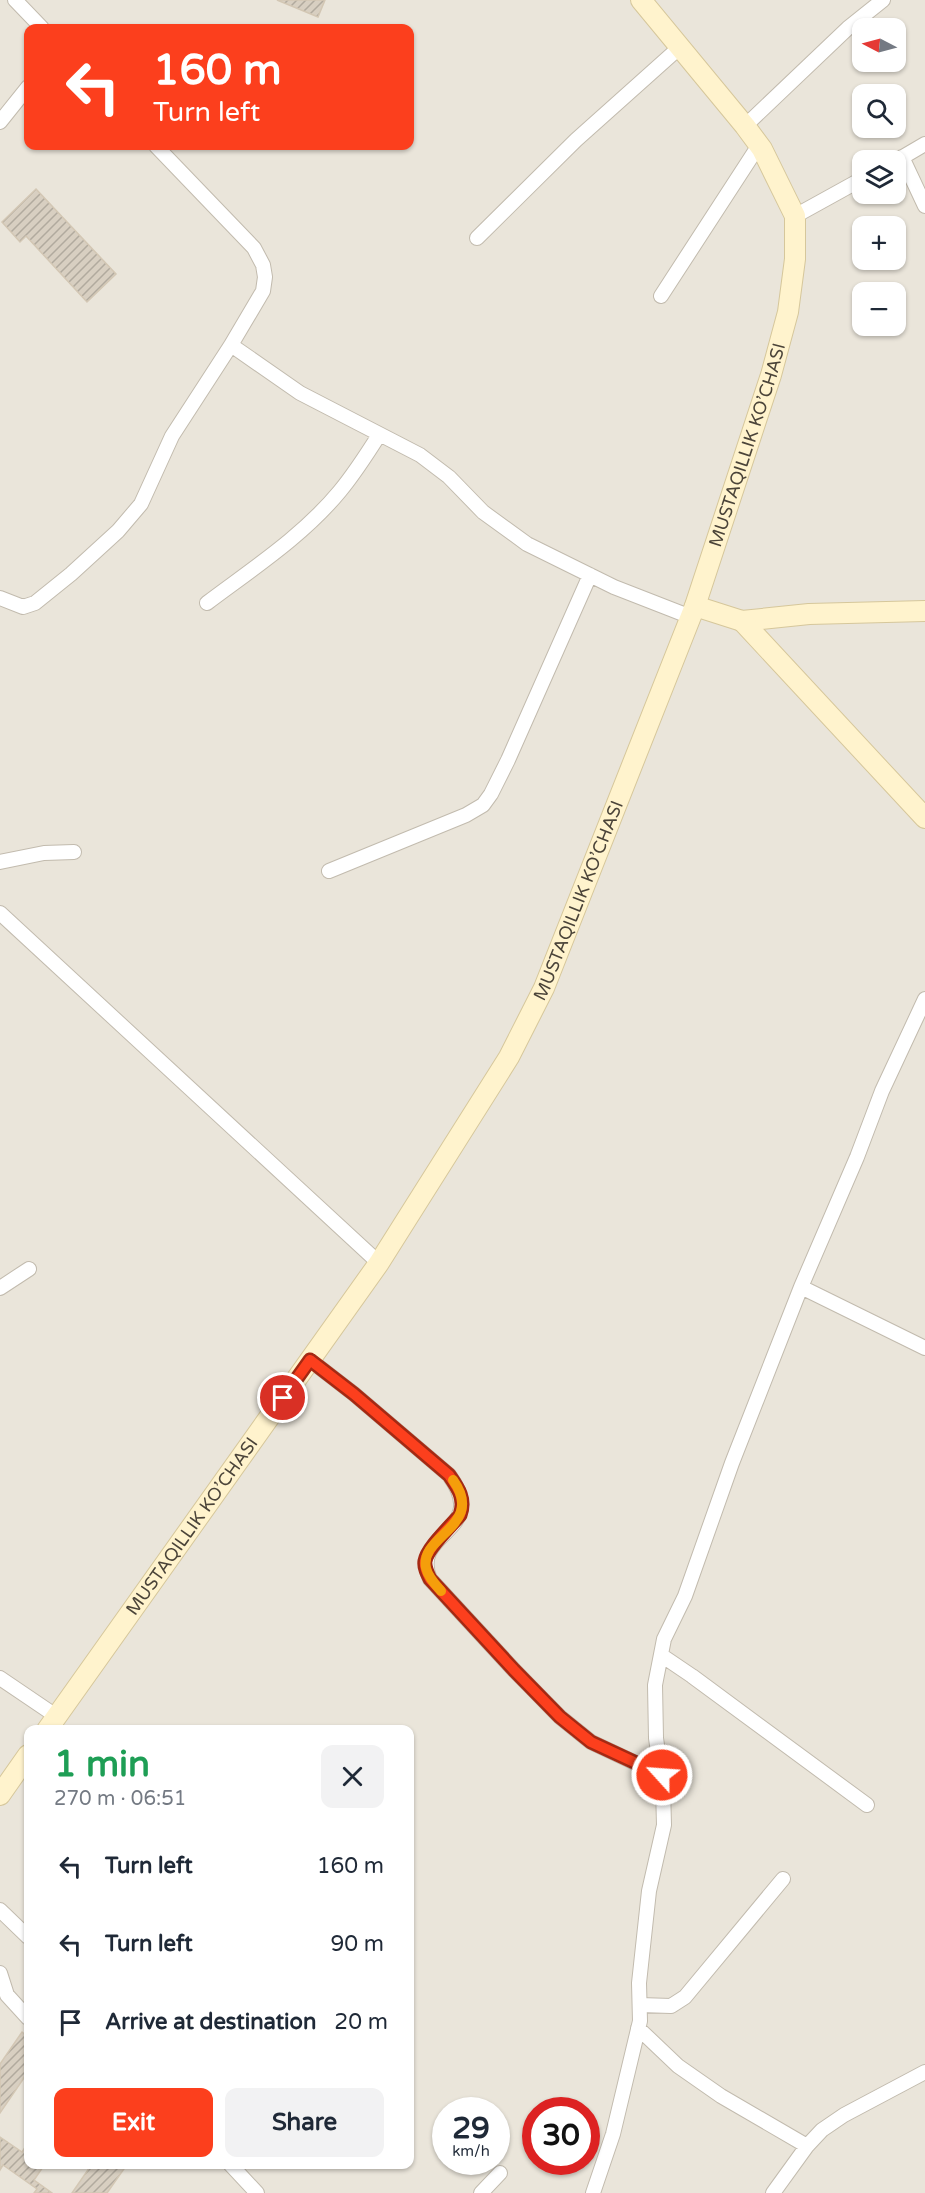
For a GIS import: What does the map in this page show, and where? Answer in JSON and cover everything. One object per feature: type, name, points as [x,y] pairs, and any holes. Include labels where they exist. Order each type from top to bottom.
[{"type":"main road","name":"MUSTAQILLIK KO’CHASI","points":[[51,1723],[379,1263],[509,1057],[544,988],[693,612],[771,375],[788,312],[795,259],[795,216],[759,145],[641,0]]},
{"type":"main road","points":[[693,612],[742,621],[809,614],[925,611]]},
{"type":"main road","points":[[742,621],[925,818]]},
{"type":"main road","points":[[0,1795],[24,1761]]},
{"type":"street","points":[[15,0],[38,24]]},
{"type":"street","points":[[745,126],[848,28],[884,0]]},
{"type":"street","points":[[477,238],[576,140],[680,47]]},
{"type":"street","points":[[0,122],[24,92]]},
{"type":"street","points":[[906,155],[925,144]]},
{"type":"street","points":[[661,296],[759,145]]},
{"type":"street","points":[[0,598],[23,607],[35,603],[118,531],[141,504],[172,436],[263,291],[265,277],[263,265],[254,248],[160,150]]},
{"type":"street","points":[[906,172],[925,206]]},
{"type":"street","points":[[795,216],[852,185]]},
{"type":"street","points":[[231,345],[300,393],[420,455],[449,477],[483,512],[527,544],[614,587],[693,612]]},
{"type":"street","points":[[207,603],[277,551],[306,525],[339,492],[380,435]]},
{"type":"street","points":[[329,872],[466,815],[483,805],[508,760],[590,575]]},
{"type":"street","points":[[0,862],[44,853],[74,852]]},
{"type":"street","points":[[0,913],[379,1263]]},
{"type":"street","points":[[592,2193],[613,2134],[638,2028],[639,1983],[649,1891],[664,1825],[662,1775],[656,1738],[655,1685],[664,1639],[685,1596],[728,1474],[801,1287],[882,1091],[925,999]]},
{"type":"street","points":[[0,1288],[29,1269]]},
{"type":"street","points":[[801,1287],[925,1348]]},
{"type":"street","points":[[310,1360],[354,1394],[449,1475],[459,1489],[462,1501],[460,1515],[428,1553],[425,1561],[430,1579],[560,1717],[591,1742],[662,1775]]},
{"type":"street","points":[[661,1655],[867,1805]]},
{"type":"street","points":[[0,1677],[51,1723]]},
{"type":"street","points":[[640,2006],[671,2006],[685,1997],[783,1879]]},
{"type":"street","points":[[0,1910],[24,1933]]},
{"type":"street","points":[[0,1973],[3,2000],[24,2015]]},
{"type":"street","points":[[638,2028],[678,2066],[721,2096],[807,2146]]},
{"type":"street","points":[[773,2193],[807,2146],[822,2130],[844,2115],[925,2072]]},
{"type":"street","points":[[235,2169],[257,2193]]},
{"type":"street","points":[[482,2193],[498,2175]]},
{"type":"shaded area","points":[[0,0],[925,0],[925,2193],[0,2193]]},
{"type":"building","points":[[277,0],[325,0],[318,17]]},
{"type":"building","points":[[36,189],[116,274],[87,302],[26,236],[20,242],[2,222]]},
{"type":"building","points":[[22,2032],[24,2034],[24,2078],[0,2113],[0,2064]]},
{"type":"building","points":[[0,2137],[22,2152],[24,2149],[24,2169],[42,2169],[34,2180],[52,2193],[34,2193],[37,2189],[3,2165],[0,2170]]},
{"type":"building","points":[[89,2169],[124,2169],[107,2193],[72,2193]]},
{"type":"slow traffic","points":[[441,1591],[430,1579],[425,1561],[428,1553],[460,1515],[462,1501],[459,1489],[453,1480]]},
{"type":"route","points":[[283,1398],[310,1360],[354,1394],[449,1475],[459,1489],[462,1509],[460,1515],[428,1553],[425,1561],[430,1579],[560,1717],[591,1742],[662,1775]]}]
